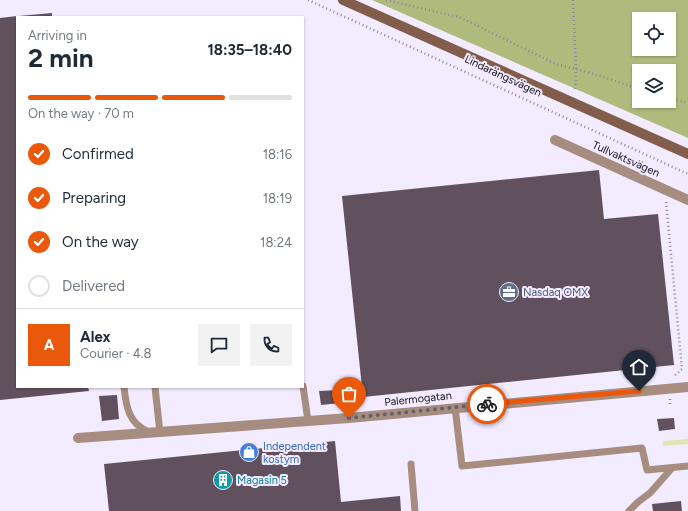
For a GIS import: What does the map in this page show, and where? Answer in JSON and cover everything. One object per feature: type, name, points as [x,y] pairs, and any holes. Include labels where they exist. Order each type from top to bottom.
[{"type":"street","name":"Lindarängsvägen","points":[[343,0],[688,154]]},
{"type":"street","name":"Tullvaktsvägen","points":[[555,140],[688,200]]},
{"type":"street","name":"Palermogatan","points":[[78,438],[308,421],[688,387]]},
{"type":"lane","points":[[124,388],[127,409],[133,421],[143,430],[156,433],[155,388]]},
{"type":"lane","points":[[303,388],[308,421]]},
{"type":"lane","points":[[455,407],[462,466],[642,448],[647,470],[688,466]]},
{"type":"lane","points":[[410,464],[415,511]]},
{"type":"lane","points":[[629,511],[650,493],[672,468]]},
{"type":"path","name":"Lindarängsvägen","points":[[308,0],[688,174]]},
{"type":"path","points":[[386,0],[459,18],[556,64],[632,87]]},
{"type":"path","points":[[573,0],[576,69],[575,103]]},
{"type":"path","points":[[676,100],[688,103]]},
{"type":"path","points":[[665,190],[682,369],[673,377],[670,388],[670,406]]},
{"type":"green space","points":[[372,0],[688,0],[688,138]]},
{"type":"green space","points":[[688,439],[688,444],[663,446],[663,441]]},
{"type":"building","points":[[52,13],[52,16],[19,16]]},
{"type":"building","points":[[16,16],[16,388],[88,388],[89,391],[0,400],[0,18]]},
{"type":"building","name":"Nasdaq OMX","points":[[599,170],[604,219],[658,214],[674,365],[363,397],[342,196]]},
{"type":"building","points":[[340,390],[341,403],[321,405],[319,391]]},
{"type":"building","points":[[117,395],[119,419],[102,421],[99,396]]},
{"type":"building","points":[[674,418],[675,429],[659,431],[657,419]]},
{"type":"building","name":"Magasin 5","points":[[335,441],[341,502],[400,496],[401,511],[109,511],[104,464]]},
{"type":"building","points":[[681,501],[682,511],[653,511],[652,504]]},
{"type":"way so far","points":[[349,418],[487,404]]},
{"type":"place","name":"Nasdaq OMX","points":[[509,292]]},
{"type":"place","name":"Independent kostym","points":[[249,452]]},
{"type":"place","name":"Magasin 5","points":[[223,480]]},
{"type":"route","points":[[487,404],[639,391]]}]
